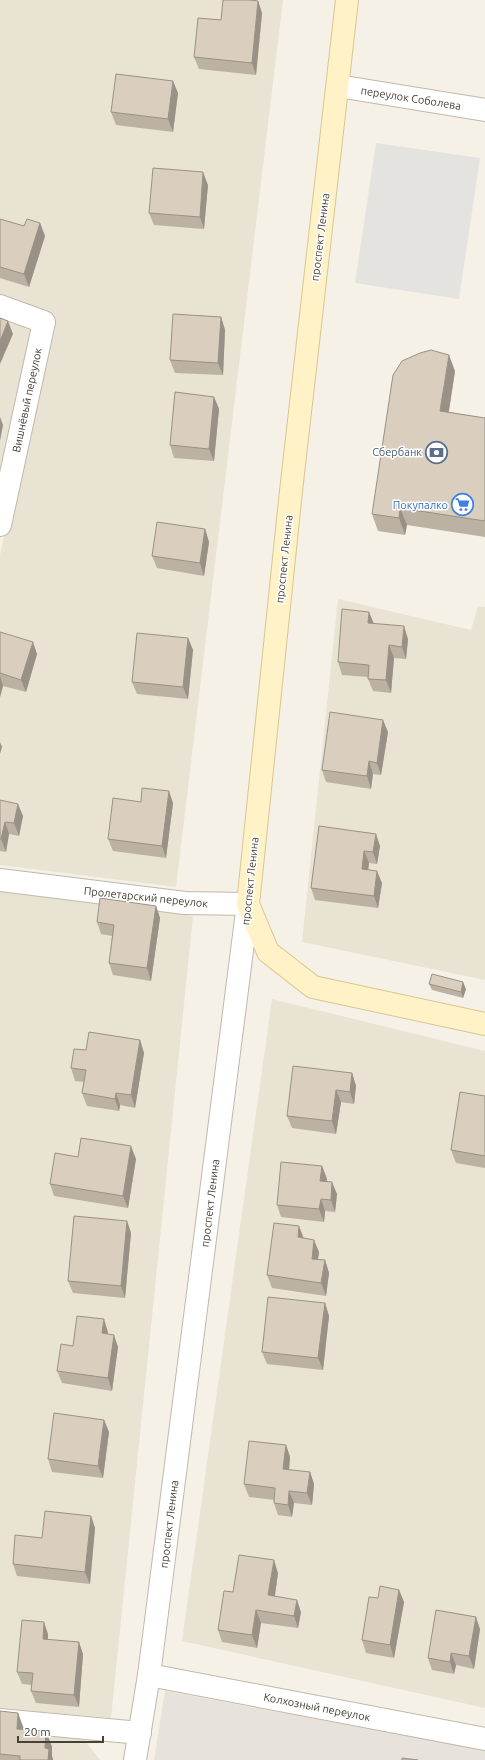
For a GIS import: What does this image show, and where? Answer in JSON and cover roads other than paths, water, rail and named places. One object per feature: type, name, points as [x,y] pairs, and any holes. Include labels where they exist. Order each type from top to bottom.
[{"type":"main road","name":"проспект Ленина","points":[[248,904],[291,491],[347,0]]},
{"type":"main road","points":[[248,904],[268,952],[313,987],[485,1024]]},
{"type":"street","name":"переулок Соболева","points":[[338,86],[485,110]]},
{"type":"street","name":"Вишнёвый переулок","points":[[0,306],[44,322],[0,525]]},
{"type":"street","name":"Пролетарский переулок","points":[[0,880],[185,903],[248,904]]},
{"type":"street","name":"проспект Ленина","points":[[135,1760],[149,1675],[248,904]]},
{"type":"street","name":"Колхозный переулок","points":[[149,1675],[485,1739]]},
{"type":"street","points":[[0,1720],[140,1733]]},
{"type":"place","name":"Сбербанк","points":[[437,452]]},
{"type":"place","name":"Покупалко","points":[[463,505]]}]
